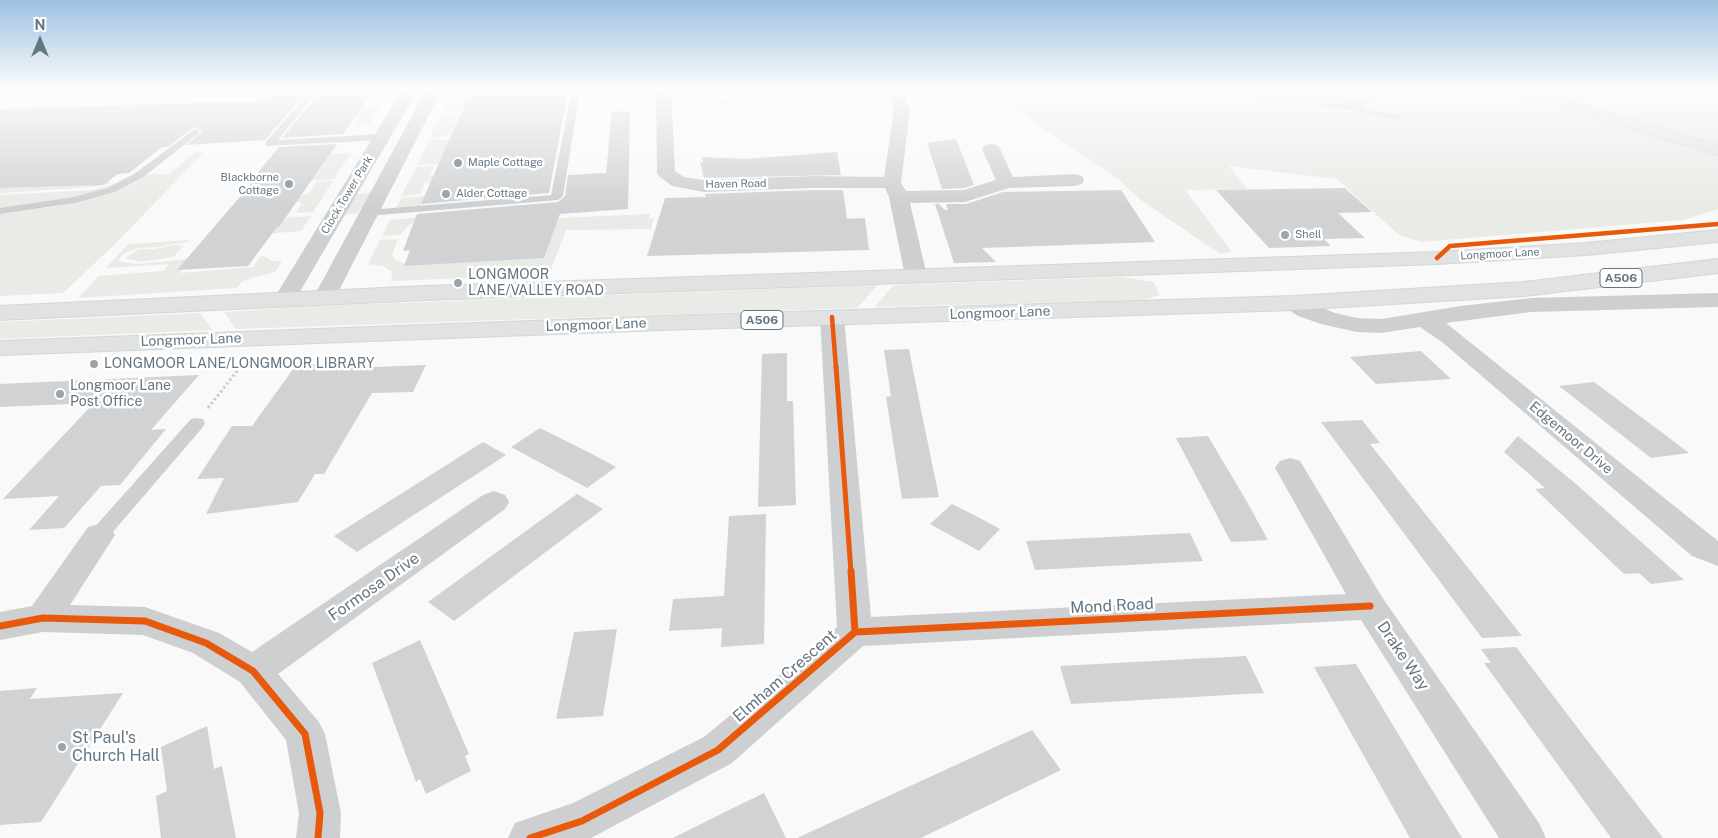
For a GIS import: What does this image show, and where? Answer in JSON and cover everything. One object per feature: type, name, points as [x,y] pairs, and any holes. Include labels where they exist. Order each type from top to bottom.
[{"type":"main road","points":[[1648,129],[1718,150]]},
{"type":"main road","name":"Longmoor Lane","points":[[0,313],[324,298],[1162,268],[1576,250],[1718,236]]},
{"type":"main road","name":"Longmoor Lane","points":[[0,348],[832,317],[1294,303],[1524,289],[1718,266]]},
{"type":"main road","points":[[1162,268],[1192,307]]},
{"type":"street","name":"Clock Tower Park","points":[[284,300],[386,129]]},
{"type":"street","points":[[384,133],[401,129]]},
{"type":"street","name":"Clock Tower Park","points":[[324,298],[412,129]]},
{"type":"street","name":"Haven Road","points":[[665,129],[666,173],[679,182],[704,186],[813,182],[895,190]]},
{"type":"street","points":[[900,129],[895,190],[916,276]]},
{"type":"street","points":[[991,150],[1006,183]]},
{"type":"street","points":[[369,158],[398,156]]},
{"type":"street","points":[[895,190],[965,196],[1006,183],[1076,180]]},
{"type":"street","points":[[349,192],[380,190]]},
{"type":"street","points":[[324,233],[343,230],[364,221]]},
{"type":"street","points":[[1294,303],[1315,315],[1357,325],[1394,325],[1461,313],[1541,305],[1718,300]]},
{"type":"street","name":"Elmham Crescent","points":[[530,838],[582,821],[718,750],[855,632],[832,317]]},
{"type":"street","name":"Edgemoor Drive","points":[[1425,319],[1451,337],[1702,548],[1718,554]]},
{"type":"street","name":"Drake Way","points":[[1290,468],[1370,606],[1524,838]]},
{"type":"street","name":"Formosa Drive","points":[[253,671],[494,502]]},
{"type":"street","points":[[44,618],[99,535]]},
{"type":"street","name":"Mond Road","points":[[855,632],[1370,606]]},
{"type":"street","points":[[0,626],[44,618],[145,621],[206,643],[253,671],[305,734],[320,813],[318,838]]},
{"type":"lane","points":[[282,129],[270,144],[384,133]]},
{"type":"lane","points":[[364,221],[554,198],[557,196],[569,129]]},
{"type":"lane","points":[[0,211],[75,200],[111,190],[138,176],[195,132]]},
{"type":"lane","points":[[99,535],[197,423]]},
{"type":"path","points":[[212,404],[262,337]]},
{"type":"shaded area","points":[[433,129],[451,129],[448,135],[429,138]]},
{"type":"shaded area","points":[[1044,129],[1630,129],[1718,156],[1718,209],[1683,220],[1421,242],[1399,235],[1337,179],[1229,166],[1247,189],[1185,190],[1232,252],[1220,254],[1141,200],[1119,180]]},
{"type":"shaded area","points":[[1665,129],[1718,129],[1718,145]]},
{"type":"shaded area","points":[[429,140],[449,140],[447,146],[500,152],[442,155],[438,164],[417,165]]},
{"type":"shaded area","points":[[204,152],[114,245],[63,293],[0,296],[0,214],[57,206],[109,194],[131,185],[148,174],[169,174],[194,153]]},
{"type":"shaded area","points":[[351,153],[334,179],[311,181],[330,154]]},
{"type":"shaded area","points":[[434,166],[430,176],[499,171],[497,178],[425,183],[420,194],[401,196],[416,167]]},
{"type":"shaded area","points":[[333,181],[313,212],[296,213],[302,204],[298,201],[242,200],[304,195],[309,193],[317,182]]},
{"type":"shaded area","points":[[118,183],[96,192],[68,199],[0,209],[0,195],[91,190]]},
{"type":"shaded area","points":[[102,185],[92,187],[0,193],[0,188]]},
{"type":"shaded area","points":[[371,193],[358,213],[346,214],[356,194]]},
{"type":"shaded area","points":[[425,196],[420,206],[396,208],[401,198]]},
{"type":"shaded area","points":[[650,214],[649,219],[654,218],[651,229],[566,230],[549,275],[390,281],[393,275],[391,271],[383,266],[368,264],[380,240],[398,239],[392,255],[395,260],[405,264],[544,258],[558,218]]},
{"type":"shaded area","points":[[311,216],[301,231],[204,239],[209,232],[279,227],[286,218]]},
{"type":"shaded area","points":[[422,217],[408,226],[400,235],[382,236],[390,220]]},
{"type":"shaded area","points":[[190,240],[157,247],[137,248],[123,254],[118,261],[138,264],[188,259],[180,273],[253,267],[260,257],[264,256],[272,261],[282,261],[275,272],[243,281],[236,288],[78,298],[99,276],[163,271],[169,264],[106,268],[128,244]]},
{"type":"shaded area","points":[[175,245],[184,246],[173,257],[140,262],[125,258],[139,249],[154,249]]},
{"type":"shaded area","points":[[1122,277],[1154,282],[1159,295],[1144,300],[877,307],[876,305],[894,285]]},
{"type":"shaded area","points":[[878,285],[857,308],[236,329],[224,312],[319,306]]},
{"type":"shaded area","points":[[200,313],[213,330],[0,339],[0,322]]},
{"type":"building","points":[[0,129],[191,129],[168,147],[162,147],[129,173],[118,174],[103,185],[0,188]]},
{"type":"building","points":[[199,129],[275,129],[265,140],[186,145],[201,133]]},
{"type":"building","points":[[289,129],[346,129],[343,134],[282,138]]},
{"type":"building","points":[[454,129],[561,129],[549,193],[421,204]]},
{"type":"building","points":[[610,129],[630,129],[628,209],[560,214],[544,258],[404,266],[410,250],[403,251],[417,214],[558,202],[565,196],[568,175],[606,173]]},
{"type":"building","points":[[956,139],[974,185],[964,188],[942,189],[927,143]]},
{"type":"building","points":[[337,144],[279,227],[277,227],[248,266],[177,270],[251,184],[248,184],[279,147]]},
{"type":"building","points":[[837,152],[841,175],[704,178],[700,162],[703,162],[702,157],[745,159]]},
{"type":"building","points":[[1345,188],[1372,212],[1338,213],[1365,238],[1324,239],[1331,246],[1269,248],[1216,190]]},
{"type":"building","points":[[843,190],[847,219],[865,218],[869,250],[647,256],[665,198],[706,197],[705,194]]},
{"type":"building","points":[[1121,190],[1155,242],[982,248],[996,262],[954,263],[935,204],[939,204],[945,210],[948,210],[946,204],[966,204],[1003,192]]},
{"type":"building","points":[[909,349],[939,497],[902,499],[886,397],[891,396],[884,350]]},
{"type":"building","points":[[1421,351],[1451,379],[1376,384],[1350,357]]},
{"type":"building","points":[[787,353],[787,401],[793,401],[796,505],[758,507],[762,354]]},
{"type":"building","points":[[327,364],[323,369],[426,365],[413,392],[372,393],[324,474],[315,474],[298,502],[206,514],[224,478],[197,479],[232,426],[252,426],[296,365]]},
{"type":"building","points":[[199,375],[151,430],[166,429],[120,485],[101,486],[64,528],[29,530],[59,496],[3,499],[94,403],[0,407],[0,384]]},
{"type":"building","points":[[1594,382],[1689,453],[1651,458],[1559,386]]},
{"type":"building","points":[[1362,420],[1380,443],[1370,444],[1522,636],[1482,638],[1321,422]]},
{"type":"building","points":[[540,428],[616,467],[587,488],[511,447]]},
{"type":"building","points":[[1208,436],[1268,540],[1231,542],[1176,438]]},
{"type":"building","points":[[1518,436],[1576,484],[1684,580],[1651,584],[1639,573],[1624,574],[1535,489],[1545,488],[1504,452]]},
{"type":"building","points":[[483,442],[506,455],[357,552],[334,536]]},
{"type":"building","points":[[577,494],[603,509],[454,621],[428,602]]},
{"type":"building","points":[[952,504],[1000,529],[979,551],[930,524]]},
{"type":"building","points":[[766,514],[764,644],[721,647],[722,628],[669,631],[673,599],[724,596],[729,516]]},
{"type":"building","points":[[1190,533],[1203,561],[1035,570],[1026,541]]},
{"type":"building","points":[[617,629],[603,716],[556,719],[574,632]]},
{"type":"building","points":[[420,640],[469,754],[465,756],[471,771],[426,794],[420,779],[416,782],[372,663]]},
{"type":"building","points":[[1516,647],[1663,838],[1611,838],[1484,663],[1491,663],[1481,649]]},
{"type":"building","points":[[1246,656],[1264,693],[1071,704],[1060,666]]},
{"type":"building","points":[[1356,664],[1462,838],[1410,838],[1314,667]]},
{"type":"building","name":"St Paul's Church Hall","points":[[37,688],[30,699],[123,693],[41,822],[0,825],[0,691]]},
{"type":"building","points":[[207,726],[214,769],[222,766],[236,838],[161,838],[156,796],[167,791],[161,747]]},
{"type":"building","points":[[1032,730],[1061,770],[921,838],[797,838]]},
{"type":"building","points":[[764,793],[786,838],[673,838],[727,811]]},
{"type":"cycle path","points":[[1437,258],[1450,246],[1718,224]]},
{"type":"cycle path","points":[[530,838],[582,821],[718,750],[855,632],[832,317]]},
{"type":"cycle path","points":[[855,632],[1370,606]]},
{"type":"cycle path","points":[[0,626],[43,618],[145,621],[206,643],[253,671],[305,734],[320,813],[318,838]]},
{"type":"place","name":"Maple Cottage","points":[[458,163]]},
{"type":"place","name":"Blackborne Cottage","points":[[289,184]]},
{"type":"place","name":"Alder Cottage","points":[[446,194]]},
{"type":"place","name":"Shell","points":[[1285,235]]},
{"type":"place","name":"LONGMOOR LANE/VALLEY ROAD","points":[[458,283]]},
{"type":"place","name":"LONGMOOR LANE/LONGMOOR LIBRARY","points":[[94,364]]},
{"type":"place","name":"Longmoor Lane Post Office","points":[[60,394]]},
{"type":"place","name":"St Paul's Church Hall","points":[[62,747]]}]
